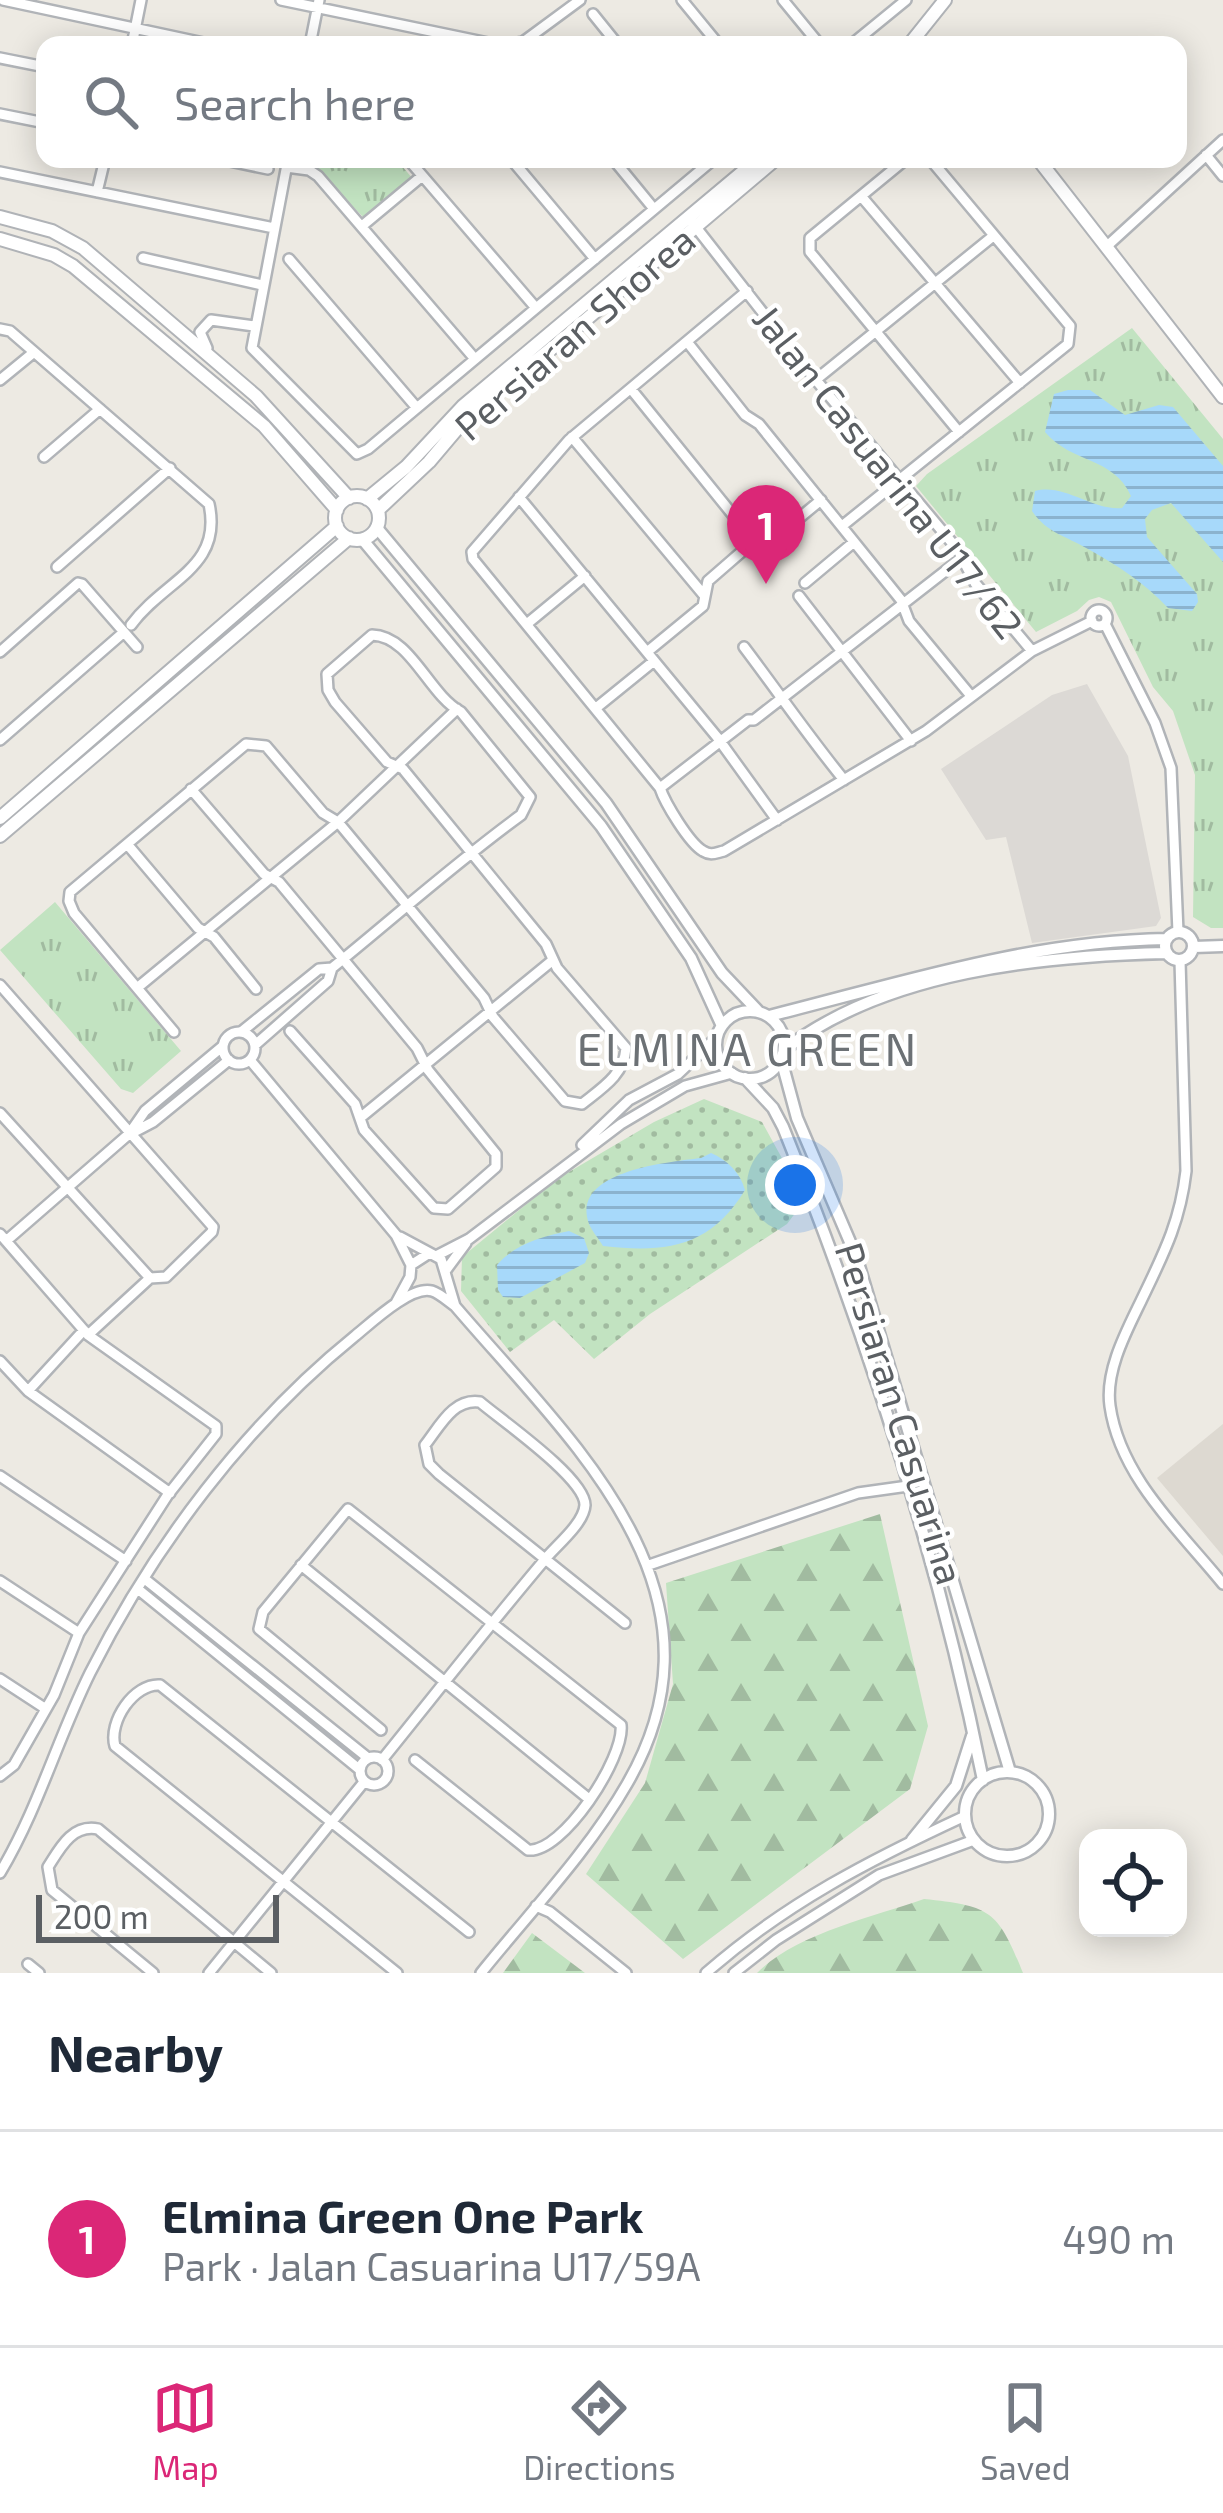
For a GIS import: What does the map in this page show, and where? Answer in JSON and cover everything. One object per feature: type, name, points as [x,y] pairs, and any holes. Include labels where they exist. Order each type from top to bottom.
[{"type":"main road","points":[[919,36],[945,0]]},
{"type":"main road","name":"Persiaran Shorea","points":[[372,504],[429,462],[473,410],[749,168]]},
{"type":"main road","name":"Persiaran Shorea","points":[[692,222],[764,168]]},
{"type":"main road","points":[[1045,168],[1223,397]]},
{"type":"main road","points":[[0,217],[74,241],[256,396],[349,498],[372,504],[377,528],[356,539],[0,836]]},
{"type":"main road","points":[[0,239],[55,255],[73,266],[264,426],[337,510],[337,526],[0,818]]},
{"type":"main road","points":[[337,510],[349,498]]},
{"type":"main road","points":[[337,526],[356,539]]},
{"type":"street","points":[[3,0],[173,36]]},
{"type":"street","points":[[134,36],[141,0]]},
{"type":"street","points":[[281,0],[458,36]]},
{"type":"street","points":[[682,0],[712,36]]},
{"type":"street","points":[[783,0],[813,36]]},
{"type":"street","points":[[860,36],[890,5],[906,0]]},
{"type":"street","points":[[525,36],[577,1]]},
{"type":"street","points":[[312,36],[318,4]]},
{"type":"street","points":[[592,14],[610,36]]},
{"type":"street","points":[[0,58],[36,65]]},
{"type":"street","points":[[0,114],[36,121]]},
{"type":"street","points":[[1106,247],[1223,140]]},
{"type":"street","points":[[1206,155],[1222,174]]},
{"type":"street","points":[[98,192],[103,168]]},
{"type":"street","points":[[263,168],[268,169]]},
{"type":"street","points":[[286,168],[252,348],[357,454],[702,168]]},
{"type":"street","points":[[303,168],[318,176],[475,359]]},
{"type":"street","points":[[415,168],[536,308]]},
{"type":"street","points":[[519,168],[595,259]]},
{"type":"street","points":[[620,168],[654,209]]},
{"type":"street","points":[[895,168],[808,244],[958,432]]},
{"type":"street","points":[[842,526],[1072,337],[1070,326],[937,168]]},
{"type":"street","points":[[0,172],[274,228]]},
{"type":"street","points":[[362,226],[422,176]]},
{"type":"street","points":[[861,196],[1019,383]]},
{"type":"street","name":"Jalan Casuarina U17/62","points":[[692,222],[901,478],[962,558],[975,584],[1032,651]]},
{"type":"street","points":[[818,378],[992,237]]},
{"type":"street","points":[[143,258],[262,285]]},
{"type":"street","points":[[289,259],[417,408]]},
{"type":"street","points":[[747,291],[572,437],[472,552],[473,559],[661,788],[664,802],[699,848],[708,853],[724,851],[910,741],[1032,651],[1092,621],[1099,610],[1107,617],[1105,624],[1155,723],[1171,768],[1170,941],[1180,961],[1186,1171],[1175,1232],[1118,1349],[1109,1403],[1125,1459],[1223,1584]]},
{"type":"street","points":[[254,326],[211,320],[200,336],[256,396]]},
{"type":"street","points":[[0,329],[10,331],[206,498],[214,530],[201,558],[0,740]]},
{"type":"street","points":[[688,343],[842,526],[904,604],[909,621],[971,696]]},
{"type":"street","points":[[0,380],[33,352]]},
{"type":"street","points":[[631,389],[754,541],[764,547],[820,500]]},
{"type":"street","points":[[44,457],[100,410]]},
{"type":"street","points":[[572,437],[703,594]]},
{"type":"street","points":[[57,566],[170,468]]},
{"type":"street","points":[[519,497],[651,656],[777,820]]},
{"type":"street","points":[[377,528],[606,803],[722,973],[782,1030],[783,1054]]},
{"type":"street","points":[[356,539],[601,826],[691,958],[720,1031],[719,1057],[732,1073],[763,1077],[815,1026],[969,973],[1170,941],[1187,934],[1194,947]]},
{"type":"street","points":[[596,708],[703,606],[708,581],[754,541]]},
{"type":"street","points":[[805,583],[854,542]]},
{"type":"street","points":[[661,788],[843,654],[962,558]]},
{"type":"street","points":[[528,623],[585,576]]},
{"type":"street","points":[[0,652],[78,584],[128,628],[137,647]]},
{"type":"street","points":[[799,596],[910,741]]},
{"type":"street","points":[[174,1032],[74,914],[70,892],[246,744],[254,743],[266,746],[323,813],[338,822],[406,904],[484,998],[565,1101],[582,1104],[625,1063],[626,1048],[553,960],[546,944],[470,852],[398,767],[387,762],[328,690],[327,674],[372,634],[393,639],[530,797],[521,815],[470,852],[406,904],[332,968],[328,981],[255,1046],[250,1060]]},
{"type":"street","points":[[744,647],[844,780]]},
{"type":"street","points":[[137,988],[338,822],[457,710]]},
{"type":"street","points":[[191,789],[270,878],[279,882],[417,1048],[496,1154],[496,1167],[448,1208],[434,1208],[364,1130],[355,1104],[290,1031]]},
{"type":"street","points":[[127,844],[256,989]]},
{"type":"street","points":[[566,1162],[612,1114],[678,1073],[738,1013],[764,1014],[994,958],[1103,940],[1170,941]]},
{"type":"street","points":[[1194,947],[1223,946]]},
{"type":"street","points":[[1180,961],[1194,947]]},
{"type":"street","points":[[360,1118],[553,960]]},
{"type":"street","points":[[0,1776],[14,1766],[46,1709],[79,1633],[170,1493],[216,1434],[216,1426],[86,1332],[3,1238],[129,1134],[145,1112],[224,1046],[227,1037],[242,1032],[319,969],[332,968]]},
{"type":"street","points":[[0,986],[212,1227],[166,1277],[153,1280],[86,1332],[28,1391]]},
{"type":"street","points":[[279,1001],[290,1014]]},
{"type":"street","points":[[242,1032],[255,1046]]},
{"type":"street","points":[[224,1046],[230,1060],[239,1064],[250,1060]]},
{"type":"street","name":"Persiaran Casuarina","points":[[783,1054],[797,1118],[856,1256],[1010,1772]]},
{"type":"street","points":[[129,1134],[153,1122],[230,1060]]},
{"type":"street","points":[[250,1060],[396,1235],[410,1271],[426,1290],[455,1306],[613,1495],[649,1565],[662,1619],[663,1663],[647,1742],[628,1783],[481,1973]]},
{"type":"street","points":[[396,1303],[410,1271],[469,1239],[566,1162],[685,1086],[732,1073]]},
{"type":"street","name":"Persiaran Casuarina","points":[[745,1078],[783,1127],[839,1266],[958,1661],[983,1780]]},
{"type":"street","points":[[0,1113],[153,1280]]},
{"type":"street","points":[[396,1235],[432,1255],[446,1275],[455,1306]]},
{"type":"street","points":[[0,1874],[34,1812],[90,1673],[205,1492],[255,1431],[328,1358],[396,1303],[446,1275],[469,1239]]},
{"type":"street","points":[[0,1360],[28,1391],[170,1493]]},
{"type":"street","points":[[382,1760],[545,1559],[578,1521],[585,1505],[580,1489],[480,1402],[467,1400],[457,1405],[425,1445],[429,1464],[545,1559],[625,1623]]},
{"type":"street","points":[[0,1476],[125,1561]]},
{"type":"street","points":[[649,1565],[858,1493],[908,1486]]},
{"type":"street","points":[[381,1730],[259,1629],[263,1612],[348,1509],[623,1731],[614,1761],[589,1799],[550,1846],[528,1850],[415,1760]]},
{"type":"street","points":[[158,1562],[168,1604],[359,1769],[364,1782],[374,1786],[386,1779],[388,1770],[382,1760]]},
{"type":"street","points":[[301,1565],[589,1799]]},
{"type":"street","points":[[0,1581],[79,1633]]},
{"type":"street","points":[[143,1585],[368,1758],[382,1760]]},
{"type":"street","points":[[125,1612],[168,1604]]},
{"type":"street","points":[[0,1679],[46,1709]]},
{"type":"street","points":[[397,1973],[115,1746],[115,1720],[142,1689],[160,1685],[469,1933]]},
{"type":"street","points":[[913,1840],[956,1786],[973,1731]]},
{"type":"street","points":[[359,1769],[368,1758]]},
{"type":"street","points":[[1010,1772],[1036,1784],[1045,1796],[1049,1810],[1046,1833],[1030,1851],[1006,1857],[983,1849],[974,1840],[965,1816],[973,1790],[983,1780],[1010,1772]]},
{"type":"street","points":[[209,1973],[364,1782]]},
{"type":"street","points":[[706,1973],[764,1926],[864,1862],[965,1816]]},
{"type":"street","points":[[153,1973],[52,1890],[48,1868],[68,1839],[88,1827],[98,1829],[271,1973]]},
{"type":"street","points":[[734,1973],[776,1940],[879,1875],[974,1840]]},
{"type":"street","points":[[546,1892],[550,1912]]},
{"type":"street","points":[[536,1906],[626,1973]]},
{"type":"street","points":[[28,1964],[39,1973]]},
{"type":"shaded area","points":[[1087,684],[1128,756],[1161,918],[1156,926],[1032,943],[1006,837],[986,840],[941,769],[1052,695]]},
{"type":"shaded area","points":[[1223,1424],[1223,1556],[1157,1478]]},
{"type":"green space","points":[[307,168],[404,168],[413,179],[365,219],[319,172]]},
{"type":"green space","points":[[1132,328],[1223,439],[1223,928],[1211,928],[1193,917],[1195,775],[1173,711],[1153,687],[1111,602],[1099,597],[1089,600],[1036,632],[916,486]]},
{"type":"green space","points":[[55,902],[181,1051],[133,1093],[121,1089],[0,950]]},
{"type":"green space","points":[[704,1099],[762,1122],[805,1200],[787,1224],[650,1314],[594,1359],[554,1320],[510,1352],[461,1291],[462,1257],[557,1179],[654,1122]]},
{"type":"green space","points":[[880,1514],[928,1726],[910,1789],[683,1959],[586,1874],[645,1783],[673,1684],[666,1583]]},
{"type":"green space","points":[[924,1899],[965,1905],[990,1915],[1007,1936],[1023,1973],[757,1973],[813,1937]]},
{"type":"green space","points":[[532,1933],[585,1973],[503,1973]]},
{"type":"water","points":[[1090,390],[1125,415],[1159,405],[1173,407],[1223,466],[1223,562],[1171,503],[1152,510],[1145,519],[1147,537],[1197,594],[1192,611],[1168,608],[1130,575],[1051,529],[1032,511],[1035,491],[1057,491],[1111,508],[1122,508],[1131,496],[1114,474],[1067,450],[1045,432],[1054,394]]},
{"type":"water","points":[[711,1153],[732,1167],[745,1190],[717,1224],[666,1247],[603,1246],[588,1221],[587,1204],[595,1190],[628,1172]]},
{"type":"water","points":[[569,1231],[584,1238],[589,1253],[585,1263],[520,1298],[503,1297],[498,1290],[497,1265],[504,1258],[530,1242]]},
{"type":"place","name":"Elmina Green One Park","points":[[766,584]]},
{"type":"district","name":"ELMINA GREEN","points":[[748,1048]]}]
